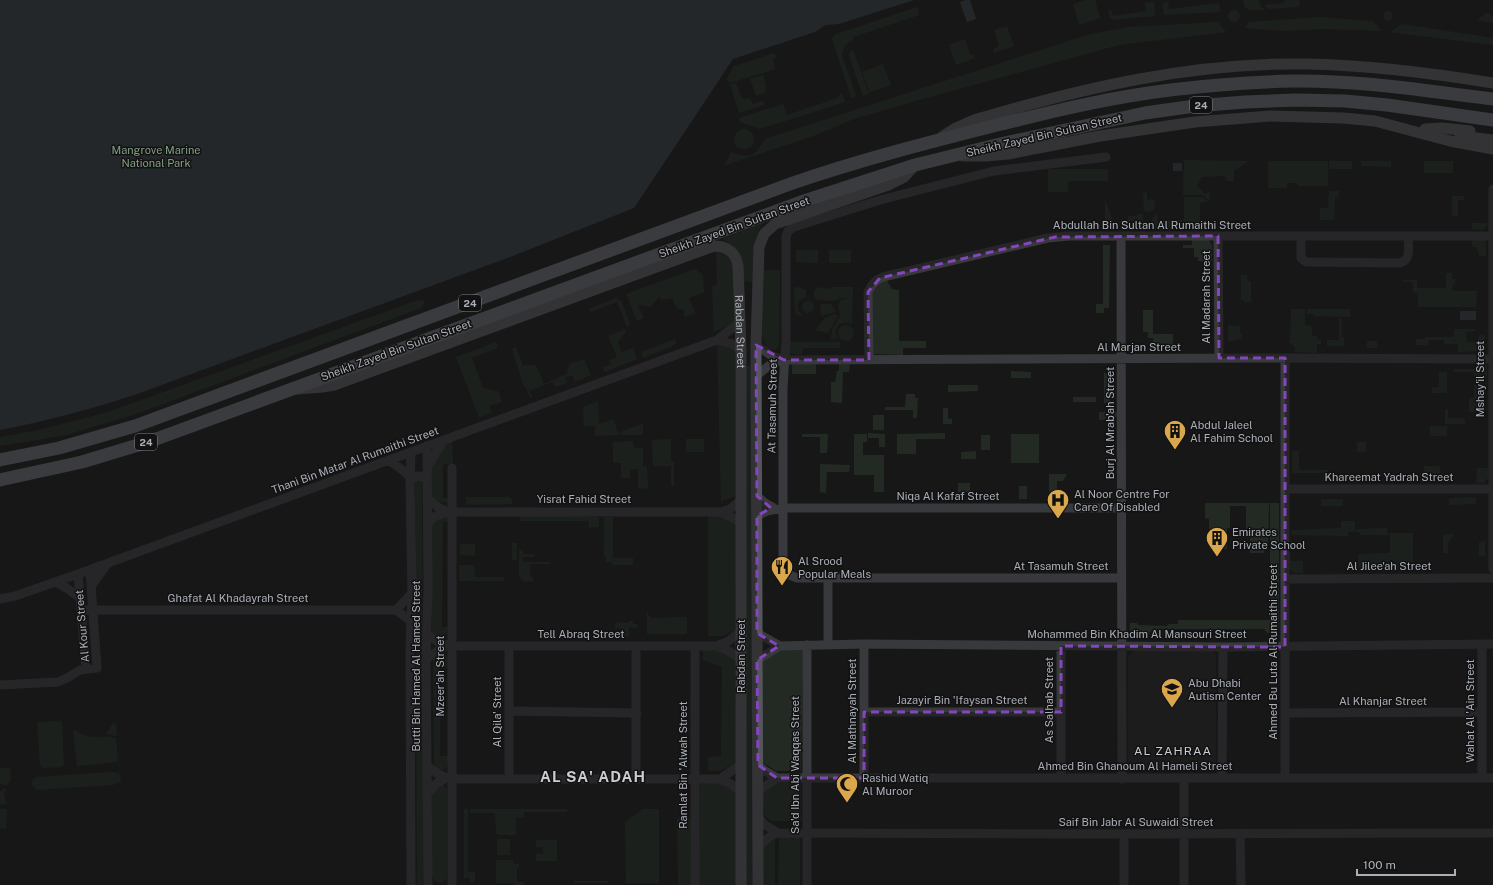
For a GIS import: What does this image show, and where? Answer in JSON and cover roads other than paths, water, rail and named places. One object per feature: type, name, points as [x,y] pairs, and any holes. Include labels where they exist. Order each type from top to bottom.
[{"type":"highway","name":"Sheikh Zayed Bin Sultan Street","points":[[0,460],[59,448],[135,426],[790,184],[846,165],[938,139],[1093,103],[1192,88],[1243,83],[1294,81],[1346,82],[1493,100]]},
{"type":"highway","name":"Sheikh Zayed Bin Sultan Street","points":[[0,480],[48,470],[115,453],[800,202],[915,166],[1000,144],[1146,113],[1195,106],[1245,102],[1296,100],[1387,105],[1493,120]]},
{"type":"main road","points":[[938,139],[956,128],[974,120],[1101,86],[1159,75],[1211,68],[1286,64],[1333,65],[1411,71],[1493,83]]},
{"type":"main road","points":[[952,156],[1008,154],[1132,131],[1226,119],[1294,116],[1343,118],[1493,140]]},
{"type":"main road","points":[[1384,123],[1450,141],[1493,149]]},
{"type":"main road","points":[[1425,129],[1456,129],[1493,134]]},
{"type":"main road","name":"Rabdan Street","points":[[758,885],[756,345],[759,247],[761,240],[769,228],[782,221],[888,185],[904,177],[915,166]]},
{"type":"main road","name":"Rabdan Street","points":[[287,390],[334,385],[711,247],[725,247],[736,256],[738,266],[741,352],[741,885]]},
{"type":"main road","points":[[739,291],[744,286],[749,286],[757,290]]},
{"type":"street","name":"At Tasamuh Street","points":[[1106,157],[994,171],[880,200],[791,228],[788,231],[786,237],[786,340],[778,508],[783,565],[785,572],[794,578],[1121,578]]},
{"type":"street","name":"Mshay'il Street","points":[[1493,189],[1493,569]]},
{"type":"street","name":"Abdullah Bin Sultan Al Rumaithi Street","points":[[869,360],[868,292],[872,285],[880,278],[1048,238],[1122,236],[1492,236]]},
{"type":"street","name":"Burj Al Mrab'ah Street","points":[[1122,236],[1122,779]]},
{"type":"street","name":"Al Madarah Street","points":[[1218,236],[1219,358]]},
{"type":"street","points":[[1301,236],[1301,258],[1306,262],[1399,263],[1405,261],[1408,256],[1408,236]]},
{"type":"street","name":"Thani Bin Matar Al Rumaithi Street","points":[[0,599],[90,570],[717,340],[740,322]]},
{"type":"street","points":[[717,340],[722,340],[733,344],[741,352]]},
{"type":"street","name":"Al Marjan Street","points":[[756,345],[772,356],[784,360],[1219,358],[1492,359]]},
{"type":"street","name":"Ahmed Bu Luta Al Rumaithi Street","points":[[1285,358],[1285,778]]},
{"type":"street","name":"Al Marjan Street","points":[[756,376],[772,364],[784,360]]},
{"type":"street","points":[[427,468],[443,441]]},
{"type":"street","name":"Butti Bin Hamed Al Hamed Street","points":[[427,446],[428,589],[426,658],[428,885]]},
{"type":"street","name":"Butti Bin Hamed Al Hamed Street","points":[[411,452],[412,885]]},
{"type":"street","points":[[388,460],[400,468],[410,479],[422,476],[427,480]]},
{"type":"street","name":"Mzeer'ah Street","points":[[452,468],[449,512],[449,778],[452,885]]},
{"type":"street","name":"Khareemat Yadrah Street","points":[[1285,489],[1492,489]]},
{"type":"street","points":[[757,496],[765,503],[778,508]]},
{"type":"street","points":[[427,498],[434,505],[449,512]]},
{"type":"street","points":[[721,512],[730,509],[740,500]]},
{"type":"street","name":"Niqa Al Kafaf Street","points":[[757,516],[778,508],[1122,508]]},
{"type":"street","name":"Yisrat Fahid Street","points":[[428,523],[434,517],[449,512],[721,512],[741,522]]},
{"type":"street","points":[[91,586],[108,563]]},
{"type":"street","name":"Al Kour Street","points":[[0,685],[58,682],[79,671],[98,668],[90,570]]},
{"type":"street","name":"Al Kour Street","points":[[78,574],[86,669]]},
{"type":"street","points":[[828,578],[828,645]]},
{"type":"street","name":"Al Jilee'ah Street","points":[[1285,579],[1493,578]]},
{"type":"street","points":[[56,582],[80,598]]},
{"type":"street","points":[[411,621],[396,610],[412,593]]},
{"type":"street","name":"Ghafat Al Khadayrah Street","points":[[81,610],[396,610]]},
{"type":"street","name":"Tell Abraq Street","points":[[716,646],[732,639],[741,631]]},
{"type":"street","points":[[757,633],[780,646],[758,660]]},
{"type":"street","points":[[426,634],[449,646]]},
{"type":"street","name":"Mohammed Bin Khadim Al Mansouri Street","points":[[780,646],[864,644],[1285,647],[1493,644]]},
{"type":"street","name":"Al Mathnayah Street","points":[[864,644],[864,778]]},
{"type":"street","name":"Wahat Al 'Ain Street","points":[[1482,644],[1482,778]]},
{"type":"street","name":"Sa'd Ibn Abi Waqqas Street","points":[[807,645],[807,885]]},
{"type":"street","points":[[426,658],[449,646]]},
{"type":"street","name":"Tell Abraq Street","points":[[449,646],[716,646],[727,650],[742,660]]},
{"type":"street","name":"Al Qila' Street","points":[[509,646],[509,778]]},
{"type":"street","points":[[636,646],[636,778]]},
{"type":"street","name":"Ramlat Bin 'Alwah Street","points":[[695,646],[695,885]]},
{"type":"street","name":"As Salhab Street","points":[[1061,646],[1061,778]]},
{"type":"street","points":[[1222,778],[1223,647]]},
{"type":"street","points":[[510,712],[637,713]]},
{"type":"street","name":"Jazayir Bin 'Ifaysan Street","points":[[864,712],[1061,712]]},
{"type":"street","name":"Al Khanjar Street","points":[[1285,713],[1482,712]]},
{"type":"street","points":[[720,779],[740,765]]},
{"type":"street","points":[[757,792],[777,778],[758,765]]},
{"type":"street","points":[[428,766],[434,772],[449,778],[720,779],[731,784],[741,792]]},
{"type":"street","points":[[428,793],[438,783],[449,778]]},
{"type":"street","name":"Ahmed Bin Ghanoum Al Hameli Street","points":[[777,778],[1493,778]]},
{"type":"street","points":[[1184,778],[1184,885]]},
{"type":"street","points":[[758,818],[765,825],[778,833]]},
{"type":"street","points":[[758,847],[769,837],[778,833]]},
{"type":"street","name":"Saif Bin Jabr Al Suwaidi Street","points":[[778,833],[1493,833]]},
{"type":"street","points":[[1240,833],[1241,885]]},
{"type":"street","points":[[1124,834],[1124,885]]},
{"type":"place","name":"Abdul Jaleel Al Fahim School","points":[[1175,450]]},
{"type":"place","name":"Al Noor Centre For Care Of Disabled","points":[[1058,520]]},
{"type":"place","name":"Emirates Private School","points":[[1217,558]]},
{"type":"place","name":"Al Srood Popular Meals","points":[[782,586]]},
{"type":"place","name":"Abu Dhabi Autism Center","points":[[1172,708]]},
{"type":"place","name":"Rashid Watiq Al Muroor","points":[[847,804]]},
{"type":"district","name":"AL ZAHRAA","points":[[1173,751]]},
{"type":"district","name":"AL SA' ADAH","points":[[593,777]]},
{"type":"park label","name":"Mangrove Marine National Park","points":[[156,156]]}]
